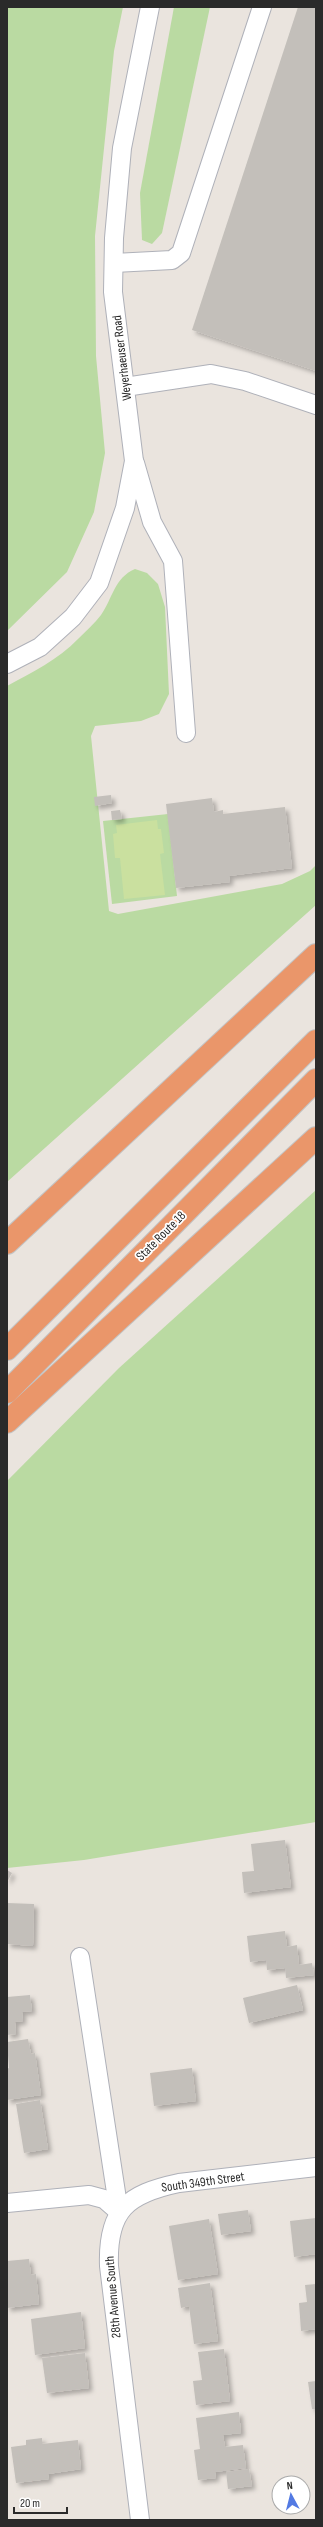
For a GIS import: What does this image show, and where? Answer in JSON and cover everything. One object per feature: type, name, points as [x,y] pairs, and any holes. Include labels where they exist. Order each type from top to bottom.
[{"type":"highway","points":[[7,1243],[316,955]]},
{"type":"highway","points":[[7,1348],[316,1041]]},
{"type":"highway","name":"State Route 18","points":[[7,1392],[316,1080]]},
{"type":"highway","points":[[7,1422],[316,1138]]},
{"type":"street","name":"Weyerhaeuser Road","points":[[7,664],[40,647],[72,617],[99,583],[124,508],[134,461],[113,292],[114,264],[122,148],[150,7]]},
{"type":"street","points":[[114,264],[172,260],[182,253],[262,7]]},
{"type":"street","points":[[125,386],[211,374],[245,381],[316,405]]},
{"type":"street","points":[[134,461],[152,522],[173,561],[186,733]]},
{"type":"street","name":"28th Avenue South","points":[[80,1957],[119,2212],[110,2236],[109,2266],[140,2520]]},
{"type":"street","name":"South 349th Street","points":[[119,2212],[137,2195],[157,2188],[179,2183],[316,2167]]},
{"type":"street","points":[[7,2203],[89,2195],[104,2199],[119,2212]]},
{"type":"green space","points":[[7,7],[123,7],[114,51],[95,236],[96,356],[105,453],[94,512],[67,572],[7,631]]},
{"type":"green space","points":[[174,7],[210,7],[162,233],[152,244],[142,240],[140,193]]},
{"type":"green space","points":[[135,569],[147,573],[158,584],[165,607],[169,694],[159,714],[141,721],[95,726],[91,736],[109,911],[118,914],[282,884],[310,871],[316,865],[316,905],[7,1182],[7,686],[44,665],[70,646],[101,615],[118,583],[128,573]]},
{"type":"green space","points":[[168,814],[177,896],[112,904],[103,821]]},
{"type":"green space","points":[[157,820],[158,829],[161,829],[164,853],[160,854],[165,895],[124,899],[120,858],[115,858],[113,834],[117,833],[116,825]]},
{"type":"green space","points":[[316,1190],[316,1822],[84,1860],[7,1868],[7,1481],[119,1368]]},
{"type":"building","points":[[298,7],[316,7],[316,371],[192,330]]},
{"type":"building","points":[[111,795],[112,803],[95,806],[94,797]]},
{"type":"building","points":[[212,798],[214,812],[223,810],[223,814],[285,807],[292,868],[229,876],[230,882],[176,888],[166,804]]},
{"type":"building","points":[[120,810],[122,819],[112,820],[111,811]]},
{"type":"building","points":[[285,1840],[291,1887],[244,1893],[242,1872],[254,1871],[251,1844]]},
{"type":"building","points":[[7,1870],[12,1873],[7,1882]]},
{"type":"building","points":[[7,1903],[34,1904],[33,1946],[7,1944]]},
{"type":"building","points":[[285,1931],[287,1947],[297,1945],[299,1965],[312,1963],[314,1975],[286,1978],[285,1968],[267,1970],[266,1960],[250,1962],[247,1936]]},
{"type":"building","points":[[297,1985],[303,2010],[249,2023],[243,1998]]},
{"type":"building","points":[[30,1995],[32,2011],[22,2012],[23,2021],[15,2022],[16,2034],[7,2035],[7,1997]]},
{"type":"building","points":[[28,2039],[31,2054],[35,2053],[41,2095],[7,2100],[7,2069],[9,2068],[7,2042]]},
{"type":"building","points":[[192,2068],[196,2101],[154,2106],[150,2073]]},
{"type":"building","points":[[40,2100],[48,2149],[24,2153],[16,2104]]},
{"type":"building","points":[[248,2210],[251,2231],[221,2235],[218,2214]]},
{"type":"building","points":[[316,2218],[316,2254],[294,2257],[290,2221]]},
{"type":"building","points":[[209,2219],[218,2274],[178,2280],[169,2226]]},
{"type":"building","points":[[29,2259],[31,2275],[36,2274],[39,2304],[7,2308],[7,2261]]},
{"type":"building","points":[[210,2283],[218,2341],[194,2344],[189,2306],[181,2308],[178,2288]]},
{"type":"building","points":[[316,2284],[316,2329],[301,2331],[299,2303],[307,2302],[305,2285]]},
{"type":"building","points":[[81,2312],[85,2348],[35,2355],[31,2319]]},
{"type":"building","points":[[224,2349],[230,2401],[196,2405],[193,2381],[202,2380],[198,2352]]},
{"type":"building","points":[[85,2353],[89,2388],[47,2393],[42,2358]]},
{"type":"building","points":[[316,2381],[316,2409],[312,2409],[308,2382]]},
{"type":"building","points":[[239,2412],[241,2433],[223,2435],[225,2447],[243,2445],[246,2468],[215,2472],[216,2478],[198,2480],[194,2450],[200,2449],[196,2418]]},
{"type":"building","points":[[42,2438],[42,2444],[78,2440],[81,2469],[48,2474],[49,2479],[16,2483],[11,2447],[26,2445],[26,2440]]},
{"type":"building","points":[[249,2469],[252,2486],[228,2489],[226,2472]]}]
